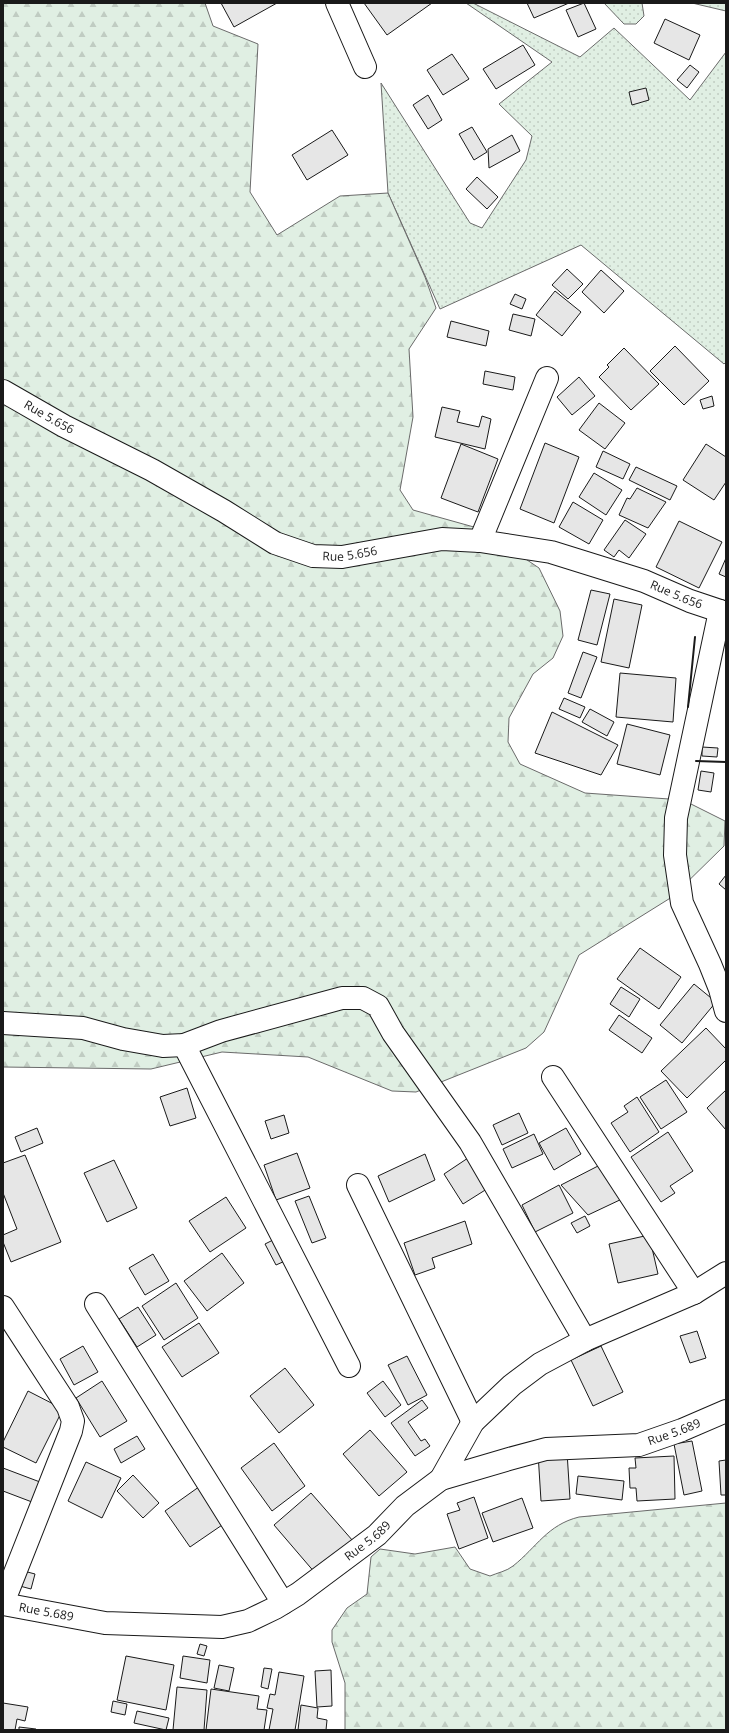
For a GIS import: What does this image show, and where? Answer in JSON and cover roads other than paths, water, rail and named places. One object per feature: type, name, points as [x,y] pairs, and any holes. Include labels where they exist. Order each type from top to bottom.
[{"type":"street","points":[[337,3],[365,67]]},
{"type":"street","points":[[480,541],[548,378]]},
{"type":"street","name":"Rue 5.656","points":[[4,397],[152,470],[224,511],[275,543],[313,556],[342,557],[442,539],[480,541],[551,552],[644,581],[690,601],[723,612]]},
{"type":"street","points":[[723,612],[676,818],[675,855],[682,903],[710,964],[720,989],[726,1011]]},
{"type":"street","points":[[3,1023],[83,1028],[123,1039],[163,1046],[184,1045],[221,1031],[342,998],[363,998],[378,1006],[393,1033],[470,1142],[585,1340]]},
{"type":"street","points":[[184,1045],[349,1366]]},
{"type":"street","points":[[554,1077],[694,1293]]},
{"type":"street","points":[[358,1185],[473,1422]]},
{"type":"street","points":[[441,1479],[473,1422],[512,1385],[540,1364],[585,1340],[694,1293],[726,1273]]},
{"type":"street","points":[[96,1304],[283,1603]]},
{"type":"street","points":[[3,1307],[68,1408],[72,1421],[71,1431],[3,1604]]},
{"type":"street","name":"Rue 5.689","points":[[3,1604],[105,1623],[222,1627],[248,1621],[283,1603],[377,1535],[405,1506],[441,1479],[546,1449],[640,1444],[682,1430],[726,1410]]}]
